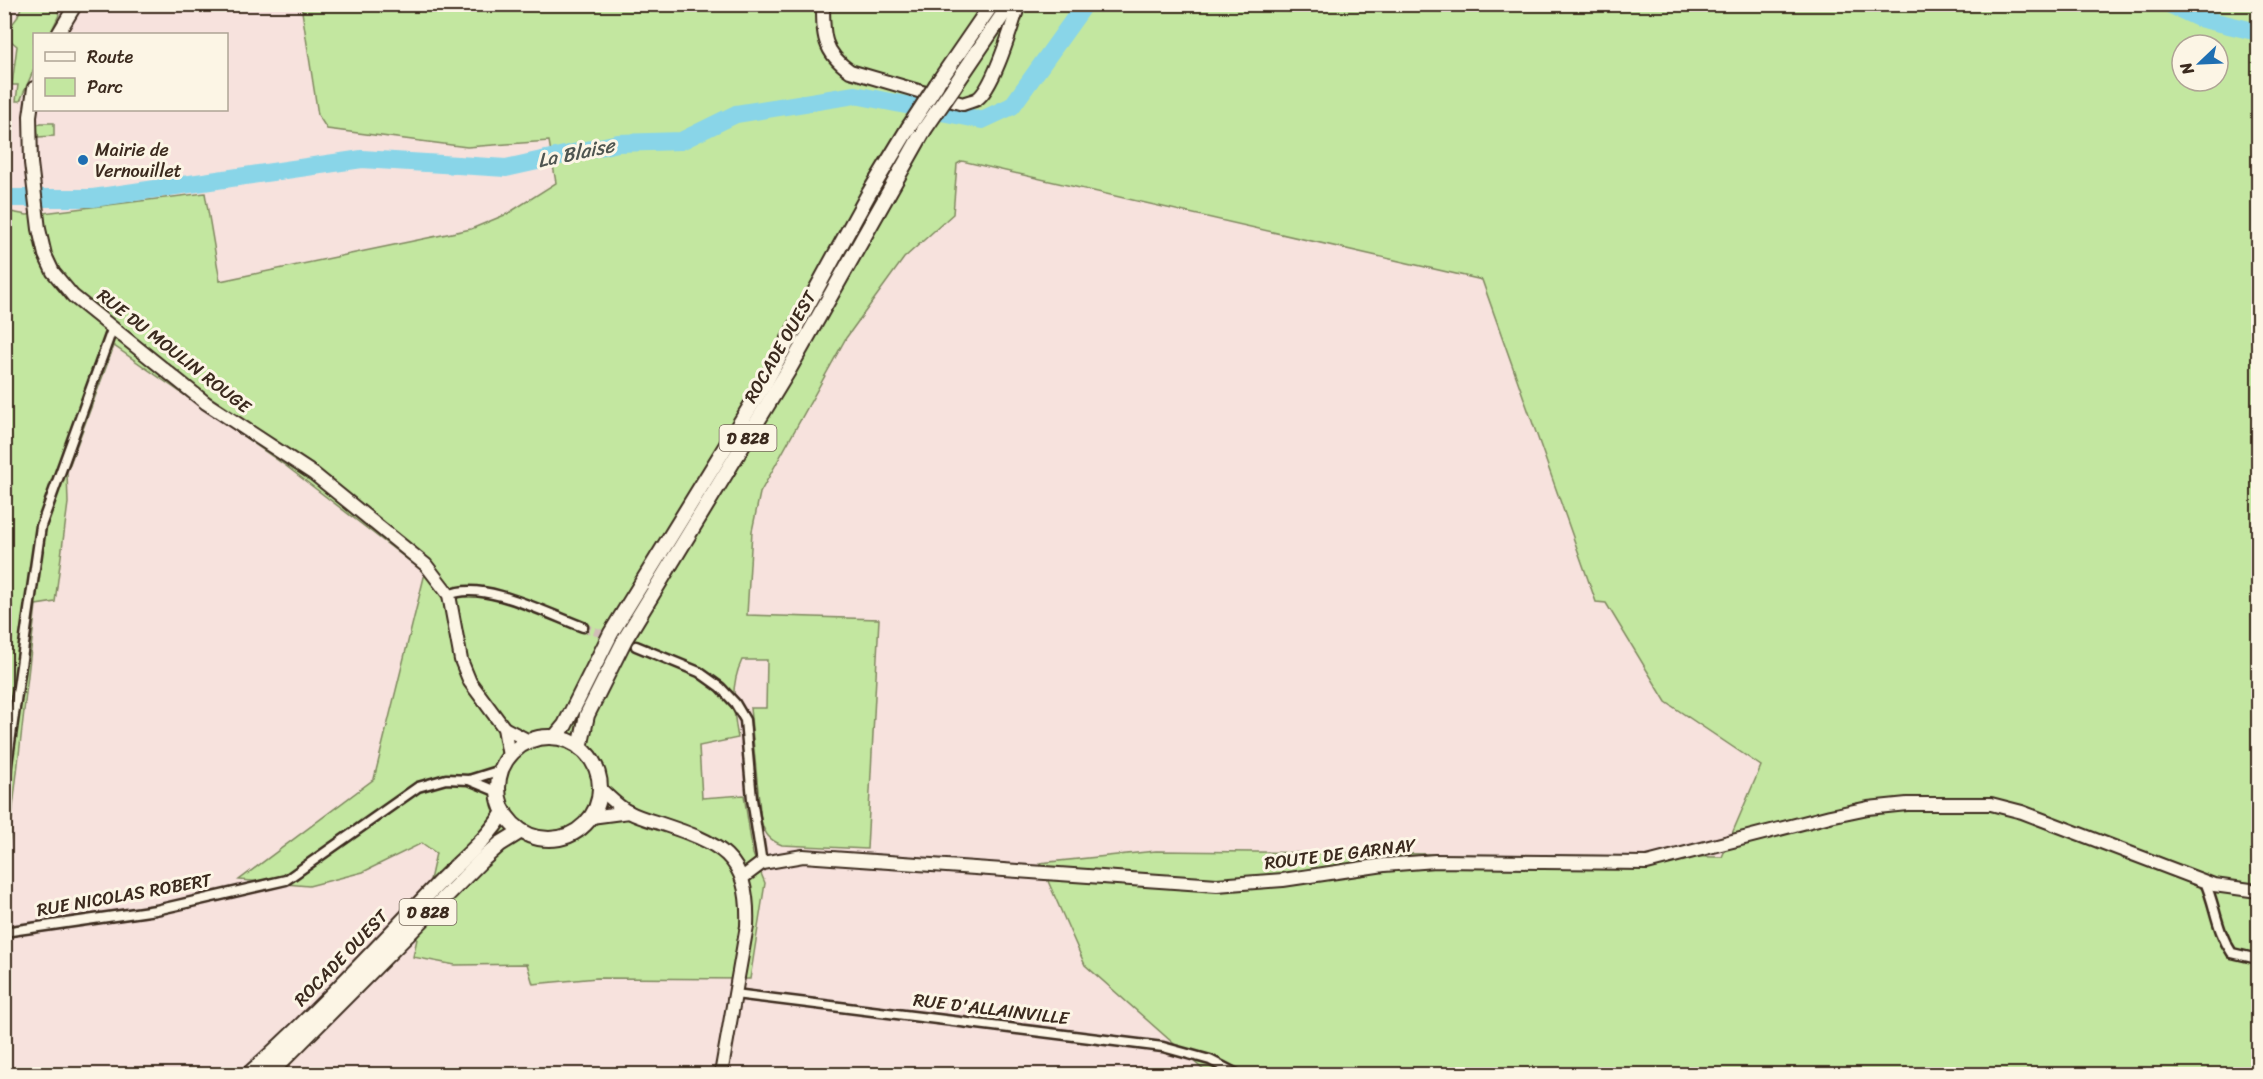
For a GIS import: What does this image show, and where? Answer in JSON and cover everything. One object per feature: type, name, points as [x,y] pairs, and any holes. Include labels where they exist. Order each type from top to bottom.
[{"type":"main road","name":"ROCADE OUEST","points":[[555,737],[565,725],[611,633],[765,381],[868,195],[909,127],[992,4]]},
{"type":"main road","name":"ROCADE OUEST","points":[[580,748],[587,715],[625,639],[788,371],[924,130],[1010,4]]},
{"type":"main road","points":[[555,737],[580,748],[595,766],[600,789],[591,817],[574,832],[553,839],[521,831],[504,812],[498,792],[501,770],[509,756],[529,741],[555,737]]},
{"type":"main road","name":"ROCADE OUEST","points":[[249,1074],[338,989],[440,881],[494,830],[504,812]]},
{"type":"main road","name":"ROCADE OUEST","points":[[268,1074],[350,995],[465,876],[500,844],[521,831]]},
{"type":"street","points":[[59,33],[76,4]]},
{"type":"street","points":[[823,4],[823,30],[828,50],[837,62],[850,71],[963,104],[976,99],[984,92],[999,61],[1019,4]]},
{"type":"street","name":"RUE DU MOULIN ROUGE","points":[[33,96],[29,126],[36,206],[45,255],[54,272],[73,296],[206,403],[335,491],[426,565],[449,595],[465,671],[470,682],[504,728],[529,741]]},
{"type":"street","points":[[4,784],[41,526],[113,327]]},
{"type":"street","points":[[449,595],[462,590],[482,591],[583,627]]},
{"type":"street","points":[[636,646],[699,672],[720,687],[745,720],[752,800],[762,863]]},
{"type":"street","name":"RUE DU MOULIN ROUGE","points":[[504,728],[509,756]]},
{"type":"street","name":"RUE NICOLAS ROBERT","points":[[4,932],[156,910],[286,880],[418,787],[446,779],[469,780],[501,770]]},
{"type":"street","name":"RUE NICOLAS ROBERT","points":[[469,780],[498,792]]},
{"type":"street","points":[[600,789],[629,812],[708,840],[730,859],[742,878],[748,903],[747,926],[721,1074]]},
{"type":"street","name":"ROUTE DE GARNAY","points":[[742,878],[762,863],[802,856],[1217,885],[1283,880],[1384,865],[1435,861],[1647,863],[1868,808],[1942,802],[1991,804],[2022,812],[2205,882],[2259,891]]},
{"type":"street","points":[[591,817],[629,812]]},
{"type":"street","points":[[2205,882],[2213,901],[2220,935],[2232,953],[2259,959]]},
{"type":"street","name":"RUE D'ALLAINVILLE","points":[[735,994],[1163,1047],[1210,1060],[1237,1074]]},
{"type":"green space","points":[[22,5],[56,5],[59,15],[50,33],[33,33],[33,71],[20,101],[16,101],[18,85],[12,85],[17,46],[4,35],[17,18]]},
{"type":"green space","points":[[301,5],[2258,5],[2258,1074],[1208,1074],[1085,965],[1040,863],[1156,851],[1722,857],[1761,766],[1666,702],[1606,603],[1596,602],[1482,280],[962,161],[957,164],[953,214],[904,258],[846,338],[760,493],[752,531],[747,615],[879,619],[867,849],[782,845],[771,839],[764,830],[761,821],[750,708],[766,708],[767,660],[742,660],[738,669],[734,698],[738,738],[699,746],[702,798],[744,795],[753,854],[765,883],[750,979],[597,978],[533,984],[527,964],[455,965],[413,957],[436,853],[422,843],[363,872],[309,886],[239,880],[374,779],[425,573],[286,466],[114,346],[67,472],[68,503],[55,602],[36,605],[5,878],[5,211],[27,215],[205,193],[220,281],[471,229],[507,214],[556,183],[549,141],[467,147],[327,129],[318,115]]},
{"type":"green space","points":[[54,123],[54,136],[38,137],[37,125]]},
{"type":"waterway","name":"La Blaise","points":[[4,198],[93,198],[362,159],[506,168],[618,143],[681,141],[736,114],[855,95],[982,120],[1012,106],[1085,4]]},
{"type":"waterway","name":"La Blaise","points":[[2169,4],[2199,18],[2258,32]]},
{"type":"tunnel","points":[[583,627],[627,643]]},
{"type":"place","name":"Mairie de Vernouillet","points":[[83,160]]}]
